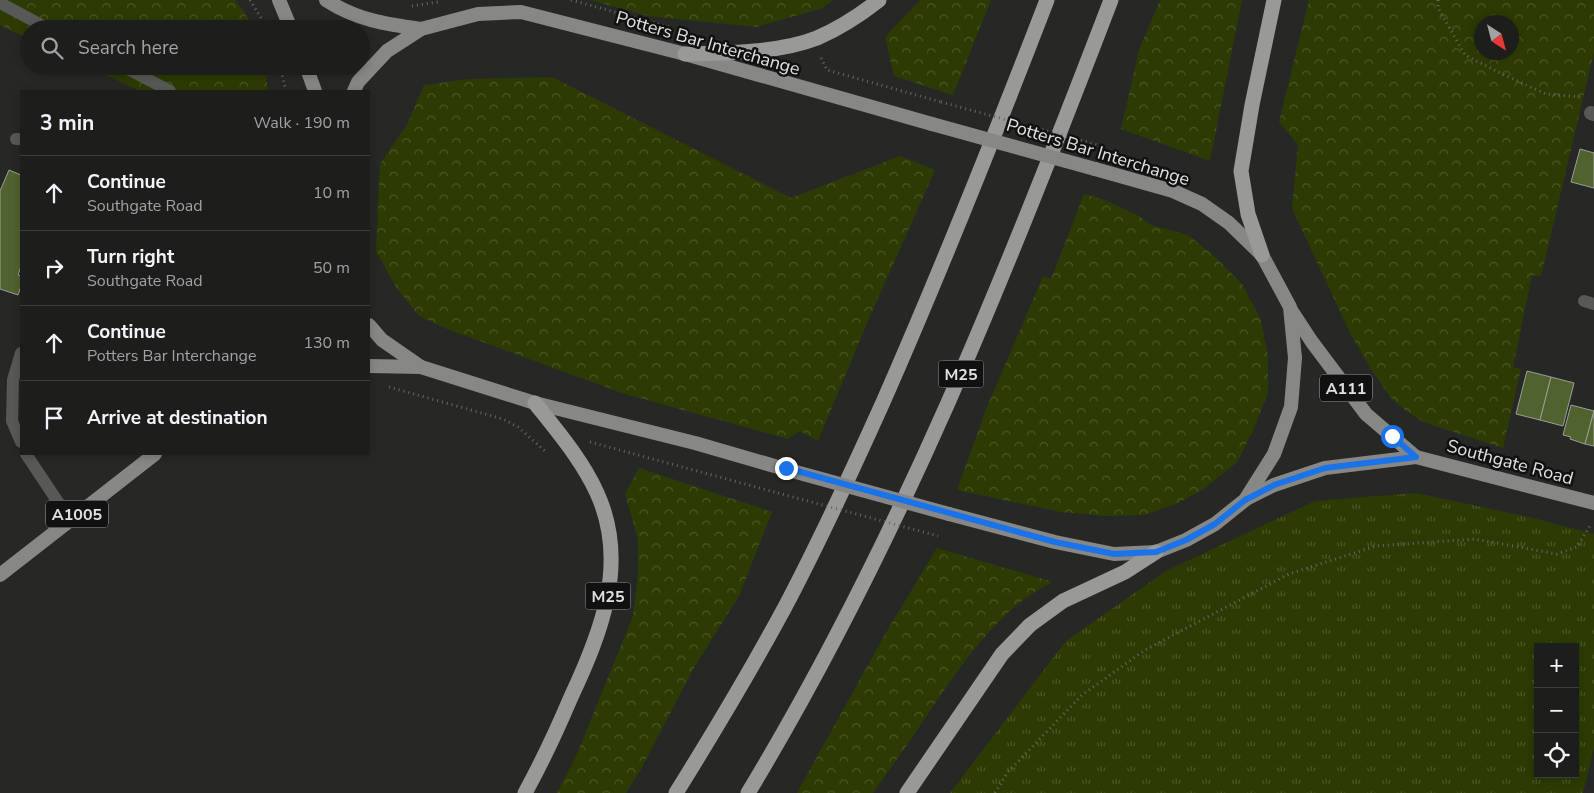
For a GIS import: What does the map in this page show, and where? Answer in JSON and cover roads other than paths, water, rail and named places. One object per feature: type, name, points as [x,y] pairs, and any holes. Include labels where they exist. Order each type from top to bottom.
[{"type":"highway","points":[[685,54],[736,52],[785,46],[815,38],[837,29],[859,16],[879,0]]},
{"type":"highway","points":[[676,793],[714,733],[785,607],[865,442],[952,241],[1046,0]]},
{"type":"highway","name":"M25","points":[[748,793],[821,666],[878,554],[936,430],[990,307],[1111,0]]},
{"type":"highway","points":[[1262,254],[1248,214],[1241,171],[1252,106],[1274,0]]},
{"type":"highway","name":"M25","points":[[525,793],[566,709],[593,646],[606,610],[611,574],[610,546],[606,522],[598,495],[570,448],[535,403]]},
{"type":"highway","points":[[907,793],[1002,654],[1030,625],[1063,601],[1125,572],[1156,552]]},
{"type":"main road","points":[[279,0],[287,20]]},
{"type":"main road","points":[[326,0],[344,12],[369,20]]},
{"type":"main road","name":"Potters Bar Interchange","points":[[370,69],[387,51],[421,29],[478,14],[521,12],[685,54],[1173,191],[1202,204],[1229,223],[1262,254],[1290,307],[1295,358],[1291,407],[1274,454],[1245,500],[1215,524],[1186,540],[1156,552],[1114,554],[1055,542],[695,443],[535,403],[421,367],[382,340],[370,326]]},
{"type":"main road","points":[[370,20],[382,24],[421,29]]},
{"type":"main road","points":[[309,75],[315,90]]},
{"type":"main road","name":"Potters Bar Interchange","points":[[354,90],[358,82],[365,75]]},
{"type":"main road","name":"Southgate Road","points":[[1290,307],[1312,342],[1366,414],[1416,457]]},
{"type":"main road","points":[[370,366],[421,367]]},
{"type":"main road","name":"A1005","points":[[0,575],[154,455]]},
{"type":"main road","name":"Southgate Road","points":[[1245,500],[1274,485],[1325,468],[1416,457],[1594,504]]},
{"type":"lane","points":[[0,3],[32,20]]},
{"type":"lane","points":[[139,75],[168,90]]},
{"type":"lane","points":[[20,356],[13,380],[12,421],[20,440]]},
{"type":"lane","points":[[27,455],[70,520]]}]
